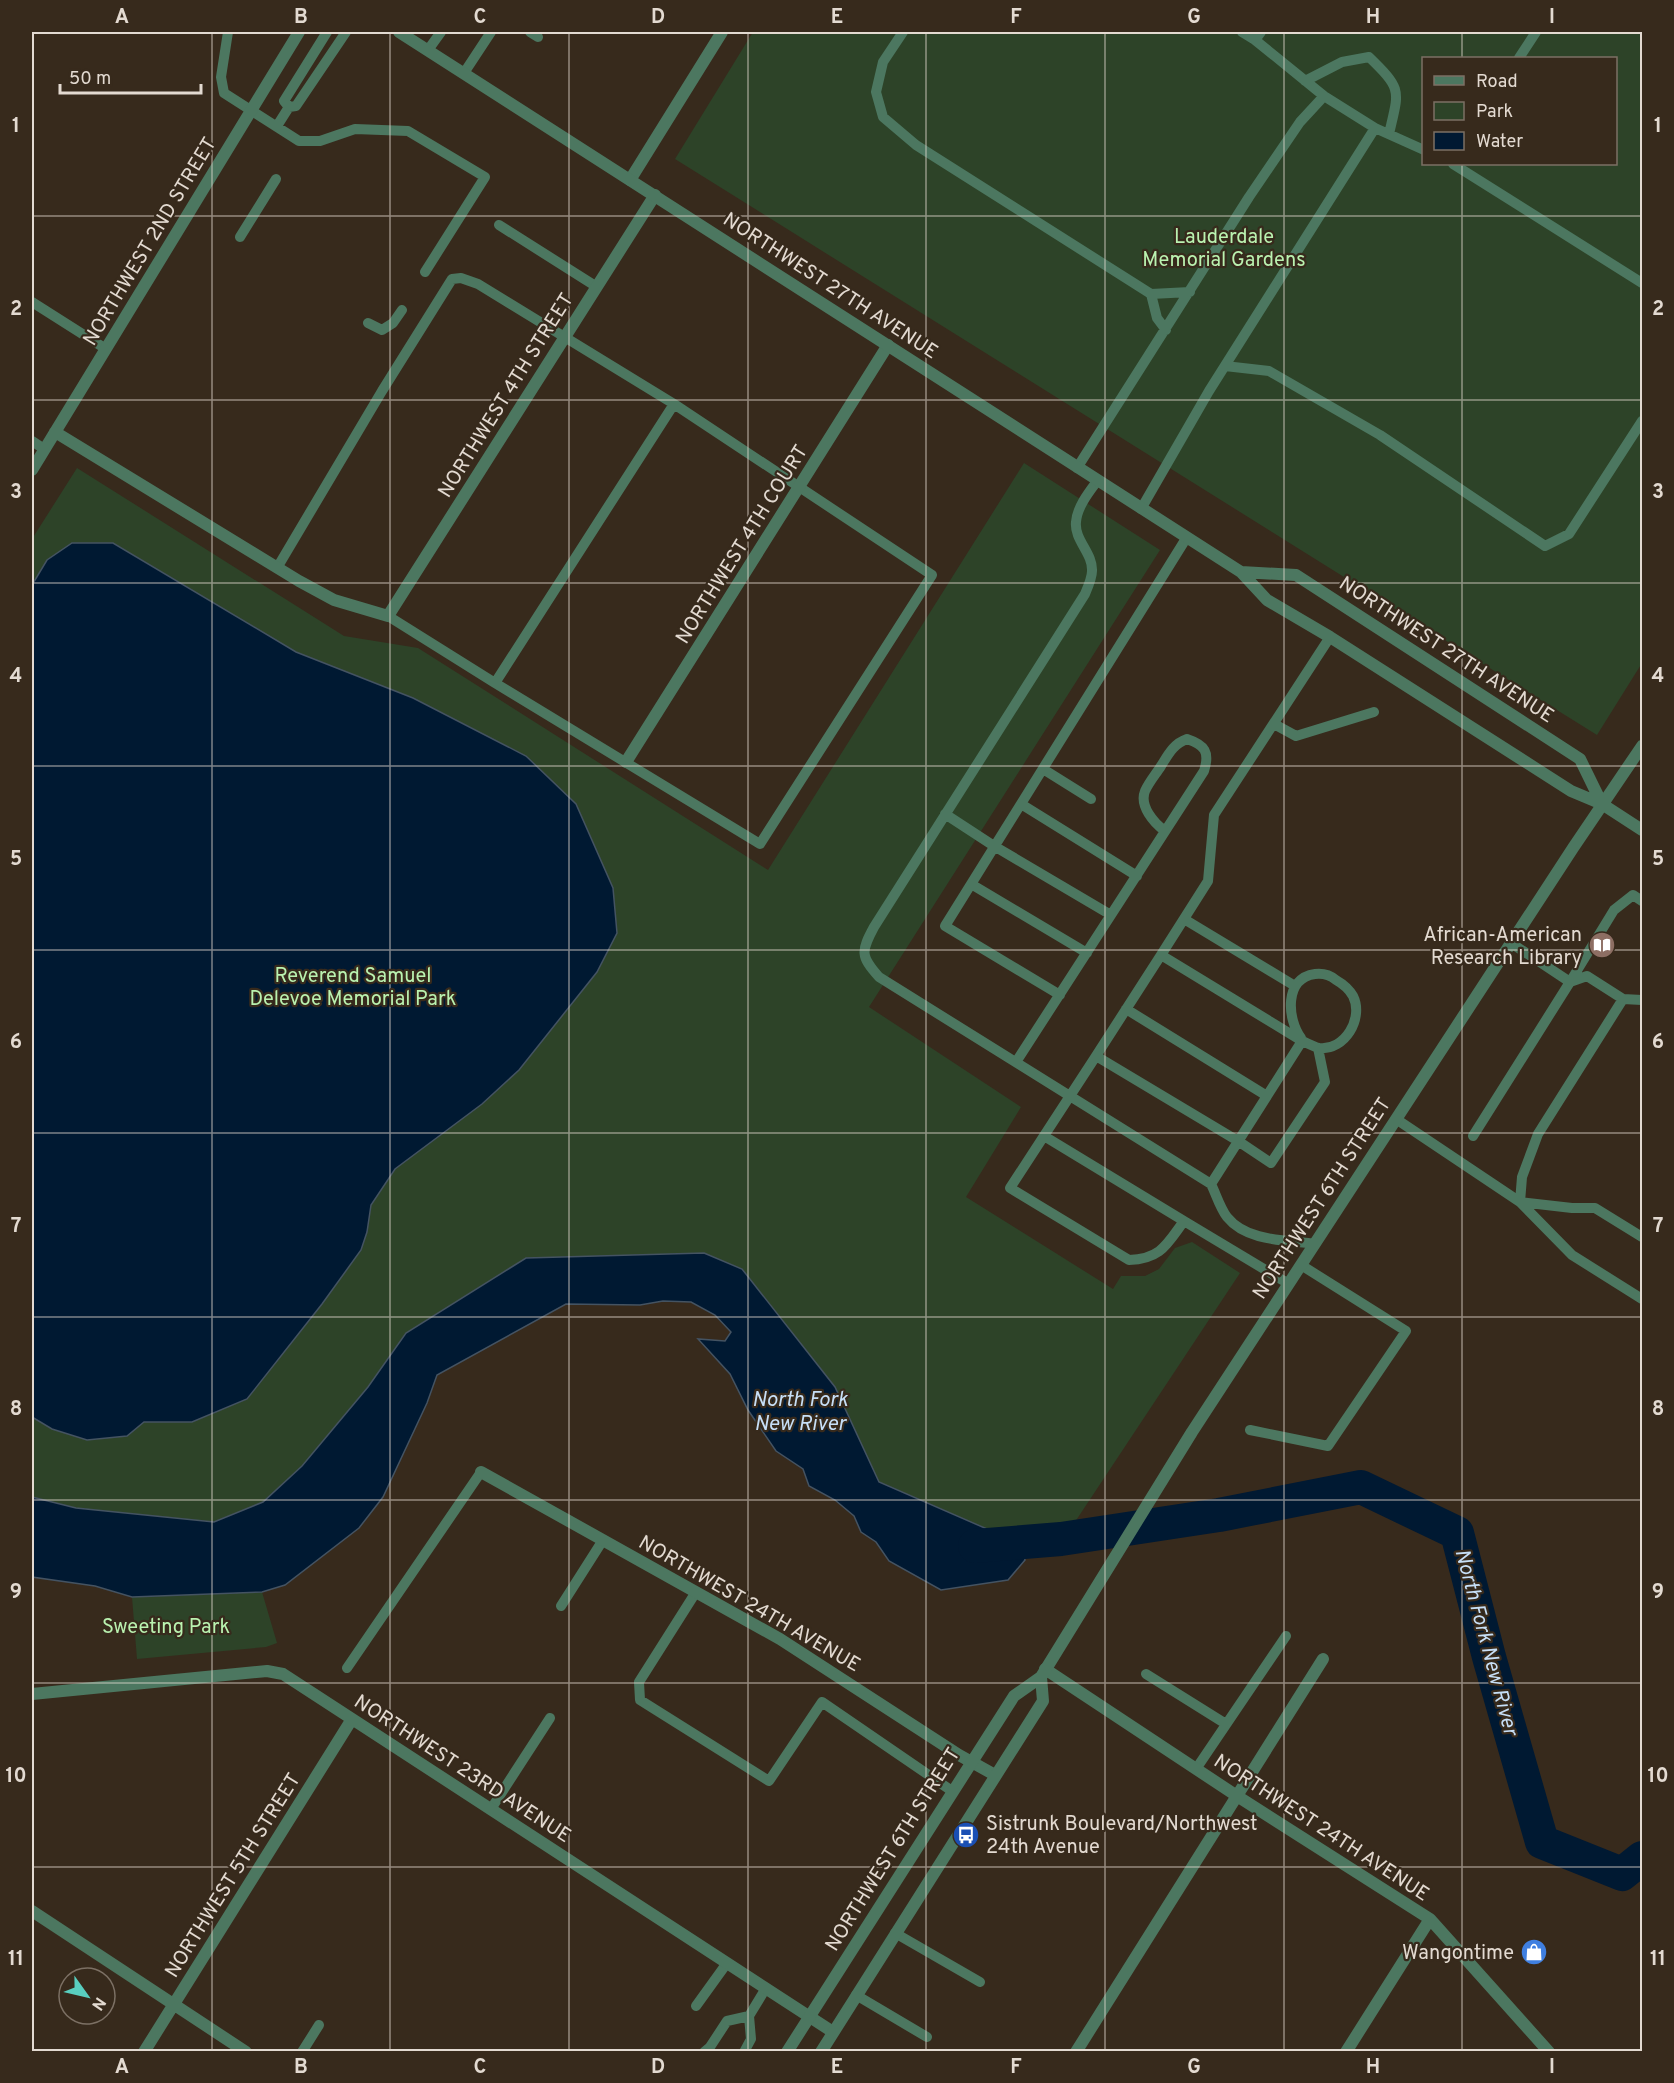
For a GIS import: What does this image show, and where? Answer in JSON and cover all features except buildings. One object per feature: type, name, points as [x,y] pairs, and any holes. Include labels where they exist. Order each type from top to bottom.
[{"type":"street","name":"NORTHWEST 2ND STREET","points":[[32,470],[299,32]]},
{"type":"street","name":"NORTHWEST 27TH AVENUE","points":[[399,32],[1241,572],[1267,600],[1330,637],[1564,787],[1602,804],[1642,830]]},
{"type":"street","points":[[630,180],[722,32]]},
{"type":"street","name":"NORTHWEST 4TH STREET","points":[[388,616],[655,195]]},
{"type":"street","name":"NORTHWEST 4TH COURT","points":[[626,762],[888,345]]},
{"type":"street","points":[[55,432],[277,568],[334,600],[388,616]]},
{"type":"street","name":"NORTHWEST 27TH AVENUE","points":[[1241,572],[1296,575],[1580,759],[1602,804]]},
{"type":"street","name":"NORTHWEST 6TH STREET","points":[[788,2052],[971,1761],[1014,1696],[1043,1673],[1192,1432],[1642,746]]},
{"type":"street","name":"NORTHWEST 24TH AVENUE","points":[[481,1472],[780,1639],[995,1775]]},
{"type":"street","points":[[1076,2052],[1323,1659]]},
{"type":"street","name":"NORTHWEST 23RD AVENUE","points":[[32,1694],[267,1671],[283,1674],[833,2032]]},
{"type":"street","name":"NORTHWEST 6TH STREET","points":[[820,2052],[1043,1701],[1043,1673]]},
{"type":"street","name":"NORTHWEST 24TH AVENUE","points":[[1043,1673],[1430,1919],[1550,2052]]},
{"type":"street","name":"NORTHWEST 5TH STREET","points":[[144,2052],[352,1719]]},
{"type":"street","points":[[32,1911],[246,2052]]},
{"type":"street","points":[[1346,2052],[1430,1919]]},
{"type":"lane","points":[[228,32],[221,76],[224,93],[299,141],[320,141],[355,129],[408,131],[485,177],[425,272]]},
{"type":"lane","points":[[289,107],[284,100],[327,32]]},
{"type":"lane","points":[[277,126],[289,107],[296,106],[346,32]]},
{"type":"lane","points":[[428,50],[441,32]]},
{"type":"lane","points":[[464,73],[491,32]]},
{"type":"lane","points":[[903,32],[883,62],[876,92],[883,117],[916,145],[1151,294],[1190,292]]},
{"type":"lane","points":[[1242,32],[1258,36],[1323,96],[1375,128],[1422,149]]},
{"type":"lane","points":[[1520,57],[1536,32]]},
{"type":"lane","points":[[1305,81],[1342,62],[1369,57],[1390,78],[1397,95],[1389,134]]},
{"type":"lane","points":[[1077,468],[1250,196],[1300,122],[1323,96]]},
{"type":"lane","points":[[1141,509],[1225,366],[1375,128]]},
{"type":"lane","points":[[1455,165],[1642,283]]},
{"type":"lane","points":[[240,237],[276,179]]},
{"type":"lane","points":[[499,225],[597,287]]},
{"type":"lane","points":[[277,568],[452,279],[461,278],[478,284],[674,404],[932,575],[760,844],[388,616]]},
{"type":"lane","points":[[1151,294],[1157,318],[1166,330]]},
{"type":"lane","points":[[32,302],[105,349]]},
{"type":"lane","points":[[368,322],[382,330],[393,323],[402,310]]},
{"type":"lane","points":[[1225,366],[1269,371],[1380,435],[1545,546],[1569,534],[1642,421]]},
{"type":"lane","points":[[495,683],[674,404]]},
{"type":"lane","points":[[32,441],[44,449]]},
{"type":"lane","points":[[1098,480],[1081,506],[1075,523],[1080,542],[1089,555],[1093,572],[1085,594],[869,937],[864,946],[866,963],[879,978],[1211,1184],[1227,1217],[1237,1227],[1255,1236],[1315,1244]]},
{"type":"lane","points":[[1060,995],[945,926],[1187,537]]},
{"type":"lane","points":[[1184,1221],[1163,1248],[1145,1260],[1129,1260],[1010,1188],[1208,881],[1214,816],[1330,637]]},
{"type":"lane","points":[[1274,724],[1296,736],[1374,712]]},
{"type":"lane","points":[[1016,1062],[1204,771],[1208,758],[1204,749],[1194,741],[1186,739],[1178,742],[1144,793],[1148,814],[1155,824],[1165,831]]},
{"type":"lane","points":[[1042,769],[1091,799]]},
{"type":"lane","points":[[1021,804],[1137,876]]},
{"type":"lane","points":[[945,814],[994,846],[1111,915]]},
{"type":"lane","points":[[971,884],[1087,953]]},
{"type":"lane","points":[[1473,1136],[1614,910],[1633,895],[1642,901]]},
{"type":"lane","points":[[1184,919],[1295,986]]},
{"type":"lane","points":[[1511,943],[1570,982]]},
{"type":"lane","points":[[1161,955],[1302,1041],[1318,1048],[1335,1047],[1346,1038],[1354,1024],[1357,1008],[1353,996],[1345,986],[1330,975],[1316,974],[1303,977],[1295,986],[1290,1014],[1302,1041]]},
{"type":"lane","points":[[1570,982],[1587,976],[1623,999],[1642,1000]]},
{"type":"lane","points":[[1520,1202],[1522,1177],[1538,1134],[1623,999]]},
{"type":"lane","points":[[1126,1009],[1267,1096]]},
{"type":"lane","points":[[1211,1184],[1302,1041]]},
{"type":"lane","points":[[1095,1056],[1271,1163],[1325,1082],[1318,1048]]},
{"type":"lane","points":[[1396,1119],[1520,1202],[1572,1255],[1642,1299]]},
{"type":"lane","points":[[1044,1136],[1289,1284]]},
{"type":"lane","points":[[1520,1202],[1572,1208],[1595,1208],[1642,1237]]},
{"type":"lane","points":[[1250,1430],[1328,1446],[1406,1330],[1301,1265]]},
{"type":"lane","points":[[346,1668],[481,1472]]},
{"type":"lane","points":[[561,1606],[603,1540]]},
{"type":"lane","points":[[696,1592],[639,1682],[640,1700],[769,1781],[822,1702],[952,1791]]},
{"type":"lane","points":[[1196,1769],[1286,1636]]},
{"type":"lane","points":[[1146,1674],[1226,1724]]},
{"type":"lane","points":[[491,1809],[550,1718]]},
{"type":"lane","points":[[895,1933],[980,1982]]},
{"type":"lane","points":[[696,2006],[727,1963]]},
{"type":"lane","points":[[744,2052],[751,2039],[749,2016],[766,1988]]},
{"type":"lane","points":[[856,1995],[927,2037]]},
{"type":"lane","points":[[704,2052],[710,2047],[727,2021],[749,2016]]},
{"type":"lane","points":[[302,2052],[320,2025]]},
{"type":"green space","name":"Lauderdale Memorial Gardens","points":[[753,32],[1642,32],[1642,663],[1597,735],[675,159]]},
{"type":"green space","name":"Reverend Samuel Delevoe Memorial Park","points":[[1024,463],[1160,550],[869,1007],[1021,1107],[966,1197],[1113,1289],[1121,1276],[1145,1276],[1159,1269],[1175,1248],[1192,1242],[1240,1273],[1069,1531],[987,1529],[879,1482],[835,1387],[742,1269],[406,1333],[368,1387],[302,1466],[263,1502],[213,1522],[76,1508],[32,1497],[32,539],[77,468],[344,636],[418,648],[768,870]]},
{"type":"green space","name":"Sweeting Park","points":[[262,1592],[277,1643],[266,1647],[137,1659],[132,1597]]},
{"type":"water","points":[[72,543],[113,543],[296,652],[413,698],[526,756],[576,804],[613,888],[617,933],[597,972],[519,1070],[482,1104],[395,1169],[371,1205],[367,1232],[361,1250],[322,1304],[247,1399],[192,1422],[144,1422],[127,1436],[87,1440],[52,1429],[32,1417],[32,585],[47,560]]},
{"type":"water","points":[[704,1253],[742,1269],[835,1387],[879,1482],[987,1529],[1018,1530],[1025,1560],[1008,1580],[941,1590],[889,1561],[876,1542],[861,1532],[854,1516],[835,1500],[809,1486],[803,1469],[776,1451],[748,1410],[730,1374],[698,1339],[725,1341],[731,1332],[715,1315],[691,1302],[663,1301],[640,1305],[566,1304],[437,1375],[427,1403],[383,1497],[359,1528],[285,1585],[262,1592],[132,1597],[95,1586],[32,1577],[32,1497],[76,1508],[214,1522],[263,1502],[302,1466],[368,1387],[406,1333],[526,1258]]},
{"type":"waterway","name":"North Fork New River","points":[[975,1546],[1061,1539],[1219,1515],[1361,1487],[1457,1533],[1489,1657],[1542,1842],[1622,1874],[1642,1858]]},
{"type":"place","name":"African-American Research Library","points":[[1602,945]]},
{"type":"place","name":"Sistrunk Boulevard/Northwest 24th Avenue","points":[[966,1835]]},
{"type":"place","name":"Wangontime","points":[[1534,1952]]}]
